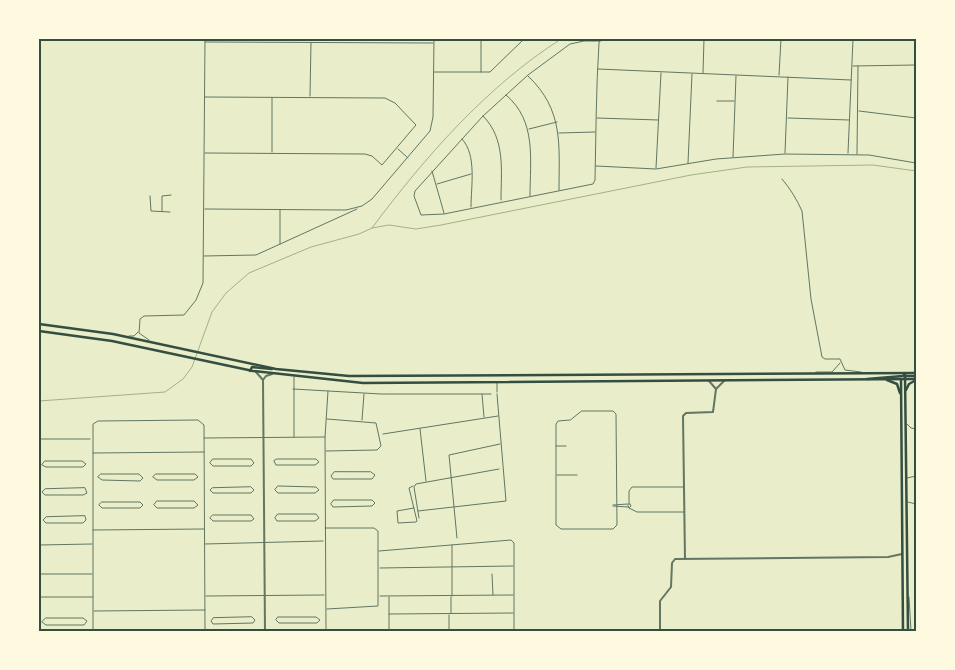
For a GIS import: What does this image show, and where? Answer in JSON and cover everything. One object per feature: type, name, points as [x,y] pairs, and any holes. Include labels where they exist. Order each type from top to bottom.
[{"type":"main road","points":[[39,324],[123,336],[212,357],[276,369],[327,375],[383,377],[866,373],[916,377]]},
{"type":"main road","points":[[39,331],[112,341],[252,371],[362,383],[885,379],[903,376]]},
{"type":"main road","points":[[252,371],[251,368],[276,369]]},
{"type":"main road","points":[[903,376],[901,387],[903,631]]},
{"type":"main road","points":[[903,376],[905,399]]},
{"type":"main road","points":[[866,379],[873,377],[916,377]]},
{"type":"main road","points":[[905,399],[908,386],[916,377]]},
{"type":"main road","points":[[885,379],[897,385],[901,396]]},
{"type":"main road","points":[[901,387],[904,387],[905,399],[905,472],[910,631]]},
{"type":"street","points":[[204,256],[254,256],[360,207],[375,196],[426,137],[431,128],[434,39]]},
{"type":"street","points":[[481,39],[481,73]]},
{"type":"street","points":[[434,72],[481,73],[493,71],[524,39]]},
{"type":"street","points":[[600,40],[593,184],[444,214],[421,215],[414,196],[416,189],[461,138],[505,95],[528,75],[570,44],[584,41],[610,39]]},
{"type":"street","points":[[703,74],[704,39]]},
{"type":"street","points":[[779,77],[780,39]]},
{"type":"street","points":[[848,154],[853,39]]},
{"type":"street","points":[[123,336],[134,336],[138,331],[139,320],[143,316],[179,316],[188,312],[201,287],[204,256],[205,40],[434,43]]},
{"type":"street","points":[[310,98],[311,42]]},
{"type":"street","points":[[852,66],[916,65]]},
{"type":"street","points":[[857,155],[858,66]]},
{"type":"street","points":[[598,69],[851,80]]},
{"type":"street","points":[[656,169],[661,72]]},
{"type":"street","points":[[688,164],[692,73]]},
{"type":"street","points":[[528,75],[546,96],[557,122],[559,133],[559,191]]},
{"type":"street","points":[[733,158],[736,75]]},
{"type":"street","points":[[785,154],[788,77]]},
{"type":"street","points":[[505,95],[522,114],[528,129],[530,196]]},
{"type":"street","points":[[205,97],[390,100],[416,125],[382,166],[372,156],[366,154],[205,153]]},
{"type":"street","points":[[272,98],[272,153]]},
{"type":"street","points":[[717,101],[735,101]]},
{"type":"street","points":[[858,111],[916,118]]},
{"type":"street","points":[[483,116],[494,131],[499,143],[501,202]]},
{"type":"street","points":[[596,118],[659,120]]},
{"type":"street","points":[[786,118],[850,120]]},
{"type":"street","points":[[528,129],[557,122]]},
{"type":"street","points":[[559,133],[596,132]]},
{"type":"street","points":[[461,138],[468,146],[471,156],[471,208]]},
{"type":"street","points":[[398,148],[408,158]]},
{"type":"street","points":[[595,166],[656,169],[733,158],[785,154],[848,154],[916,163]]},
{"type":"street","points":[[432,170],[444,214]]},
{"type":"street","points":[[436,184],[471,174]]},
{"type":"street","points":[[782,179],[790,187],[802,211],[812,306],[822,357],[825,359],[840,359],[840,362],[847,371],[866,373]]},
{"type":"street","points":[[162,212],[162,196],[170,195]]},
{"type":"street","points":[[150,196],[150,211],[170,212]]},
{"type":"street","points":[[204,209],[338,210],[360,207]]},
{"type":"street","points":[[280,210],[281,244]]},
{"type":"street","points":[[338,210],[339,217]]},
{"type":"street","points":[[280,238],[285,242]]},
{"type":"street","points":[[138,331],[142,337],[154,343]]},
{"type":"street","points":[[812,374],[832,372],[840,362]]},
{"type":"street","points":[[252,371],[259,374],[263,380],[265,631]]},
{"type":"street","points":[[263,380],[272,374]]},
{"type":"street","points":[[294,377],[294,437]]},
{"type":"street","points":[[685,559],[683,416],[687,413],[713,412],[716,389],[724,380]]},
{"type":"street","points":[[708,381],[716,389]]},
{"type":"street","points":[[418,511],[506,501],[497,382]]},
{"type":"street","points":[[294,389],[364,394],[491,394]]},
{"type":"street","points":[[326,631],[324,437],[328,392]]},
{"type":"street","points":[[362,422],[364,394]]},
{"type":"street","points":[[482,394],[484,418]]},
{"type":"street","points":[[582,411],[615,412],[617,525],[615,528],[558,528],[556,524],[556,447],[557,422],[568,420],[582,411]]},
{"type":"street","points":[[915,426],[916,414]]},
{"type":"street","points":[[383,434],[499,416]]},
{"type":"street","points":[[905,418],[909,427],[916,430]]},
{"type":"street","points":[[324,451],[379,450],[380,446],[378,424],[326,419]]},
{"type":"street","points":[[93,631],[92,424],[98,421],[199,420],[203,424],[204,438],[205,631]]},
{"type":"street","points":[[420,428],[426,481]]},
{"type":"street","points":[[204,438],[324,437]]},
{"type":"street","points":[[39,439],[92,439]]},
{"type":"street","points":[[457,538],[449,456],[451,453],[501,444]]},
{"type":"street","points":[[556,447],[566,446]]},
{"type":"street","points":[[92,453],[204,452]]},
{"type":"street","points":[[204,463],[210,463],[213,466],[251,466],[254,462],[250,459],[228,459],[212,460],[210,463]]},
{"type":"street","points":[[228,459],[228,466]]},
{"type":"street","points":[[319,462],[316,465],[277,465],[274,462],[277,459],[316,459],[319,462],[325,462]]},
{"type":"street","points":[[300,459],[300,465]]},
{"type":"street","points":[[86,464],[83,461],[45,461],[42,464],[46,467],[83,467],[86,464],[92,463]]},
{"type":"street","points":[[68,461],[68,467]]},
{"type":"street","points":[[414,508],[396,511],[398,523],[416,522],[414,508],[410,488],[426,481],[499,469]]},
{"type":"street","points":[[324,476],[331,476],[333,479],[349,479],[372,478],[375,475],[372,472],[333,472],[331,476]]},
{"type":"street","points":[[349,472],[349,479]]},
{"type":"street","points":[[905,472],[915,476]]},
{"type":"street","points":[[92,478],[98,477],[100,474],[140,474],[143,478],[140,480],[101,480],[98,477]]},
{"type":"street","points":[[117,474],[117,480]]},
{"type":"street","points":[[198,477],[195,474],[156,474],[153,477],[157,480],[194,480],[198,477],[204,477]]},
{"type":"street","points":[[179,474],[179,480]]},
{"type":"street","points":[[556,475],[577,475]]},
{"type":"street","points":[[906,480],[915,476]]},
{"type":"street","points":[[319,490],[316,487],[277,486],[275,490],[278,493],[315,493],[319,490],[324,490]]},
{"type":"street","points":[[300,486],[300,493]]},
{"type":"street","points":[[204,490],[228,487],[251,487],[254,490],[252,493],[212,493],[210,490]]},
{"type":"street","points":[[228,487],[228,493]]},
{"type":"street","points":[[414,487],[419,518]]},
{"type":"street","points":[[629,506],[629,491],[634,487],[684,487]]},
{"type":"street","points":[[87,492],[84,488],[45,488],[42,492],[45,495],[68,495],[84,494],[92,491]]},
{"type":"street","points":[[68,488],[68,495]]},
{"type":"street","points":[[325,504],[330,504],[333,507],[372,506],[375,504],[372,500],[333,500],[330,504]]},
{"type":"street","points":[[350,500],[350,507]]},
{"type":"street","points":[[198,505],[195,502],[157,501],[154,505],[158,508],[195,508],[198,505],[204,504]]},
{"type":"street","points":[[180,501],[180,508]]},
{"type":"street","points":[[906,501],[916,504]]},
{"type":"street","points":[[93,506],[102,508],[140,508],[143,505],[140,502],[117,502],[101,503],[99,506]]},
{"type":"street","points":[[117,502],[117,508]]},
{"type":"street","points":[[906,508],[913,504]]},
{"type":"street","points":[[613,505],[629,506],[633,510],[684,512]]},
{"type":"street","points":[[319,518],[316,514],[278,514],[275,518],[278,521],[315,521],[319,518],[325,518]]},
{"type":"street","points":[[300,514],[300,521]]},
{"type":"street","points":[[204,518],[210,518],[213,515],[251,515],[254,518],[251,521],[212,521],[210,518]]},
{"type":"street","points":[[229,515],[229,521]]},
{"type":"street","points":[[87,519],[84,516],[69,516],[46,517],[43,520],[46,523],[69,523],[93,519]]},
{"type":"street","points":[[69,516],[69,523]]},
{"type":"street","points":[[325,528],[376,528],[379,568],[379,606],[376,608],[326,609]]},
{"type":"street","points":[[93,530],[204,529]]},
{"type":"street","points":[[378,550],[511,540],[514,544],[514,631],[389,631],[389,596]]},
{"type":"street","points":[[204,544],[325,541]]},
{"type":"street","points":[[39,545],[92,544]]},
{"type":"street","points":[[449,631],[452,596],[452,544]]},
{"type":"street","points":[[660,631],[660,601],[672,587],[672,563],[675,559],[888,557],[899,556],[903,553]]},
{"type":"street","points":[[888,557],[898,558],[903,562]]},
{"type":"street","points":[[379,568],[514,566]]},
{"type":"street","points":[[39,574],[93,574]]},
{"type":"street","points":[[492,574],[493,595]]},
{"type":"street","points":[[205,596],[326,595]]},
{"type":"street","points":[[379,596],[514,595]]},
{"type":"street","points":[[39,597],[93,597]]},
{"type":"street","points":[[915,631],[916,601]]},
{"type":"street","points":[[93,611],[205,610]]},
{"type":"street","points":[[389,614],[514,613]]},
{"type":"street","points":[[205,621],[211,621],[213,618],[253,617],[255,621],[253,623],[229,624],[213,624],[211,621]]},
{"type":"street","points":[[320,620],[316,617],[279,617],[276,620],[280,623],[317,623],[320,620],[326,619]]},
{"type":"street","points":[[302,617],[302,623]]},
{"type":"street","points":[[87,622],[85,618],[46,618],[42,622],[46,625],[84,625],[87,622],[93,621]]},
{"type":"street","points":[[69,618],[69,625]]},
{"type":"street","points":[[229,618],[229,624]]},
{"type":"street","points":[[182,631],[197,631]]},
{"type":"street","points":[[333,631],[375,631]]},
{"type":"waterway","points":[[372,228],[413,175],[458,125],[507,79],[561,39]]},
{"type":"waterway","points":[[39,401],[165,392],[183,379],[192,367],[212,312],[226,293],[249,273],[311,247],[359,234],[372,228],[389,225],[416,229],[441,225],[691,175],[747,167],[873,165],[916,171]]}]
